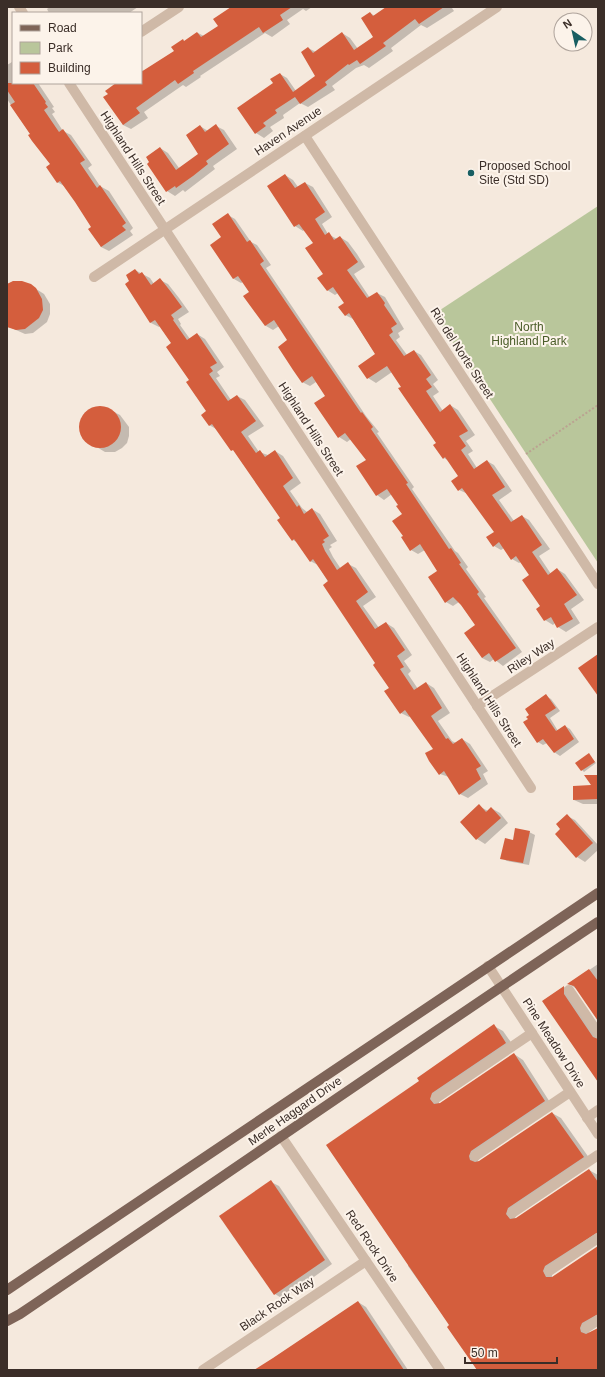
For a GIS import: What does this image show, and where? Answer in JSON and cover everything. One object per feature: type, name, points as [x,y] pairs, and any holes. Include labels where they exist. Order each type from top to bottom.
[{"type":"main road","name":"Merle Haggard Drive","points":[[7,1290],[598,893]]},
{"type":"main road","name":"Merle Haggard Drive","points":[[7,1321],[20,1314],[162,1219],[501,986],[598,922]]},
{"type":"street","points":[[142,31],[179,7]]},
{"type":"street","name":"Haven Avenue","points":[[94,277],[497,7]]},
{"type":"street","name":"Highland Hills Street","points":[[70,84],[531,788]]},
{"type":"street","name":"Rio del Norte Street","points":[[305,136],[598,584]]},
{"type":"street","name":"Riley Way","points":[[477,706],[598,627]]},
{"type":"street","name":"Pine Meadow Drive","points":[[488,966],[598,1134]]},
{"type":"street","points":[[570,990],[598,1033]]},
{"type":"street","points":[[436,1098],[532,1033]]},
{"type":"street","points":[[475,1156],[570,1092]]},
{"type":"street","points":[[587,1118],[598,1110]]},
{"type":"street","name":"Red Rock Drive","points":[[281,1136],[440,1370]]},
{"type":"street","points":[[512,1213],[598,1155]]},
{"type":"street","points":[[549,1271],[598,1238]]},
{"type":"street","name":"Black Rock Way","points":[[203,1370],[366,1261]]},
{"type":"street","points":[[586,1328],[598,1320]]},
{"type":"path","points":[[524,456],[598,405]]},
{"type":"green space","name":"North Highland Park","points":[[598,206],[598,563],[434,314]]},
{"type":"building","points":[[231,7],[292,7],[280,15],[283,20],[263,33],[259,27],[193,71],[194,73],[178,84],[175,80],[136,108],[140,113],[123,125],[103,97],[108,94],[105,91],[115,84],[142,84],[142,71],[174,51],[171,47],[183,39],[184,41],[197,32],[201,37],[218,26],[213,19]]},
{"type":"building","points":[[386,7],[444,7],[419,24],[415,19],[383,43],[386,46],[360,64],[357,60],[349,65],[348,64],[325,82],[327,85],[300,104],[295,97],[275,110],[277,113],[263,123],[266,126],[255,134],[237,108],[273,83],[270,79],[280,73],[293,92],[315,76],[301,52],[308,47],[313,53],[342,32],[354,50],[373,37],[361,18],[370,12],[373,16]]},
{"type":"building","points":[[7,83],[34,84],[48,107],[44,110],[59,132],[63,129],[85,160],[80,163],[97,188],[100,185],[126,223],[122,226],[126,230],[101,247],[88,229],[91,227],[75,202],[60,181],[57,183],[46,167],[50,164],[32,141],[28,135],[30,134],[10,105],[15,102],[7,90]]},
{"type":"building","points":[[216,124],[229,144],[206,161],[208,164],[193,176],[176,188],[175,186],[166,192],[147,164],[149,162],[146,157],[160,147],[176,170],[198,154],[186,135],[200,125],[205,132]]},
{"type":"building","points":[[285,174],[295,188],[305,182],[325,212],[315,219],[325,235],[329,232],[334,240],[340,236],[358,262],[347,270],[367,298],[377,292],[385,303],[384,305],[397,324],[391,328],[393,332],[389,335],[404,356],[414,350],[431,375],[426,379],[432,387],[426,391],[440,412],[450,404],[468,431],[459,436],[466,446],[461,450],[474,469],[487,460],[505,487],[492,495],[511,522],[522,515],[542,545],[532,552],[548,575],[557,568],[577,595],[564,604],[573,619],[557,628],[551,617],[544,621],[536,609],[540,606],[522,580],[529,575],[516,556],[511,560],[499,542],[493,547],[486,537],[494,532],[462,488],[458,491],[451,481],[458,476],[445,457],[443,459],[433,445],[436,443],[398,388],[401,387],[387,366],[367,379],[358,366],[375,354],[349,313],[345,316],[338,307],[344,303],[333,287],[327,291],[317,278],[323,274],[305,248],[313,243],[299,224],[294,227],[267,186]]},
{"type":"building","points":[[228,213],[247,242],[250,240],[264,261],[260,264],[361,413],[362,412],[373,427],[371,429],[408,483],[406,484],[449,549],[451,548],[461,563],[459,564],[479,592],[477,594],[516,648],[495,662],[489,653],[482,658],[464,633],[475,625],[461,605],[453,597],[445,603],[428,577],[437,571],[420,544],[410,551],[401,537],[403,536],[392,521],[402,514],[396,506],[398,505],[387,489],[376,496],[356,466],[366,460],[345,433],[338,438],[314,403],[325,396],[312,376],[302,383],[293,370],[278,347],[287,340],[274,320],[265,326],[243,296],[249,292],[238,276],[233,279],[210,245],[221,237],[212,224]]},
{"type":"building","points":[[135,269],[139,274],[142,272],[151,285],[160,278],[182,307],[171,315],[174,319],[173,320],[187,340],[197,333],[217,363],[210,367],[213,371],[209,374],[228,401],[237,395],[256,421],[241,432],[256,453],[260,450],[265,457],[275,450],[293,478],[283,486],[297,507],[299,505],[304,514],[312,508],[329,536],[323,540],[325,542],[322,544],[337,570],[348,562],[368,592],[356,601],[375,629],[386,622],[405,650],[397,656],[404,667],[400,669],[414,690],[426,682],[442,708],[431,716],[446,739],[448,738],[453,744],[462,738],[481,766],[476,769],[481,779],[459,795],[444,771],[439,775],[429,761],[425,753],[433,749],[405,710],[400,714],[384,691],[389,688],[373,665],[375,663],[323,585],[328,581],[313,559],[310,562],[294,539],[292,541],[277,520],[280,518],[233,450],[231,451],[212,424],[209,426],[201,415],[206,411],[186,382],[189,380],[166,347],[171,343],[155,320],[150,323],[125,284],[129,281],[126,275]]},
{"type":"building","points":[[13,281],[22,281],[31,284],[36,288],[42,299],[43,310],[39,318],[25,329],[16,330],[7,327],[7,284]]},
{"type":"building","points":[[96,406],[104,406],[112,409],[118,415],[121,427],[118,439],[112,445],[104,448],[96,448],[88,445],[82,439],[79,431],[79,423],[82,415],[88,409]]},
{"type":"building","points":[[598,654],[598,696],[578,668]]},
{"type":"building","points":[[546,694],[556,708],[545,715],[556,731],[565,725],[574,739],[554,753],[543,739],[537,743],[523,722],[528,719],[526,717],[529,715],[525,709]]},
{"type":"building","points":[[589,753],[595,762],[581,771],[575,763]]},
{"type":"building","points":[[584,775],[598,775],[598,799],[573,800],[573,786],[591,785]]},
{"type":"building","points":[[479,804],[486,812],[491,807],[501,818],[476,840],[460,822]]},
{"type":"building","points":[[567,814],[593,843],[576,858],[555,834],[560,829],[556,824]]},
{"type":"building","points":[[515,828],[530,831],[523,863],[500,859],[505,838],[513,840]]},
{"type":"building","points":[[589,969],[598,981],[598,1021],[574,986],[567,984]]},
{"type":"building","points":[[564,986],[564,994],[593,1037],[598,1039],[598,1082],[542,1001]]},
{"type":"building","points":[[494,1024],[506,1043],[432,1093],[430,1099],[434,1104],[440,1103],[514,1053],[545,1101],[471,1151],[469,1156],[470,1160],[475,1162],[479,1161],[552,1112],[584,1157],[508,1208],[506,1214],[510,1219],[516,1218],[589,1169],[598,1182],[598,1232],[545,1266],[543,1271],[546,1277],[552,1277],[598,1246],[598,1314],[582,1323],[580,1328],[581,1332],[586,1334],[598,1328],[598,1370],[477,1370],[447,1327],[449,1325],[326,1145],[419,1081],[417,1078]]},
{"type":"building","points":[[271,1180],[325,1260],[274,1295],[219,1216]]},
{"type":"building","points":[[358,1301],[404,1370],[254,1370],[273,1358]]},
{"type":"place","name":"Proposed School Site (Std SD)","points":[[471,173]]}]
